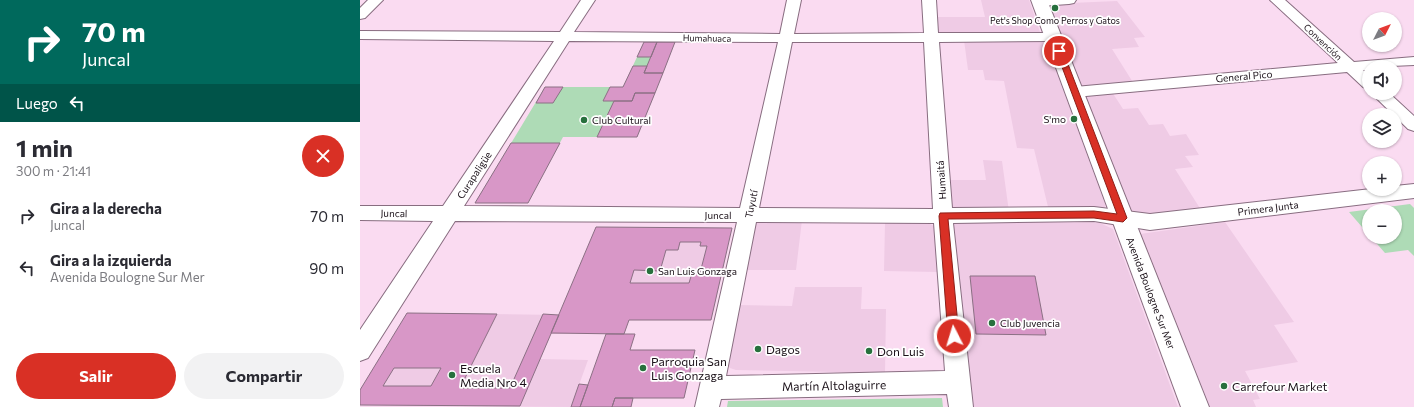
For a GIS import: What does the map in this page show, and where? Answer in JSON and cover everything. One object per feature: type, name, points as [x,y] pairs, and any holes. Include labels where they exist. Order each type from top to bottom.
[{"type":"main road","name":"Avenida Boulogne Sur Mer","points":[[1040,1],[1195,407]]},
{"type":"street","points":[[360,15],[376,0]]},
{"type":"street","name":"Curapaligüe","points":[[360,350],[588,0]]},
{"type":"street","name":"Tuyutí","points":[[709,398],[794,0]]},
{"type":"street","name":"Humaitá","points":[[928,0],[932,38],[943,216],[961,407]]},
{"type":"street","points":[[1040,1],[1069,0]]},
{"type":"street","name":"Convención","points":[[1278,0],[1362,78]]},
{"type":"street","name":"Humahuaca","points":[[360,35],[786,38],[1054,37]]},
{"type":"street","name":"General Pico","points":[[1075,92],[1414,61]]},
{"type":"street","points":[[1387,100],[1414,125]]},
{"type":"street","name":"Primera Junta","points":[[1123,218],[1150,222],[1414,191]]},
{"type":"street","name":"Juncal","points":[[360,213],[943,216],[1094,214],[1123,218]]},
{"type":"street","name":"Martín Altolaguirre","points":[[709,398],[958,382]]},
{"type":"shaded area","points":[[981,0],[1029,0],[1040,32],[936,34],[931,17],[985,17]]},
{"type":"shaded area","points":[[1117,1],[1145,37],[1134,38],[1139,47],[1112,49],[1134,84],[1080,88],[1048,4]]},
{"type":"shaded area","points":[[964,40],[1040,41],[1047,45],[1105,204],[1105,207],[1102,210],[1049,211],[1034,149],[1017,148],[1004,81],[985,80],[983,70],[968,70]]},
{"type":"shaded area","points":[[1112,92],[1123,109],[1138,108],[1149,125],[1163,124],[1170,136],[1186,134],[1199,155],[1185,156],[1193,167],[1175,169],[1203,213],[1129,215],[1085,97],[1088,95]]},
{"type":"shaded area","points":[[983,160],[1002,161],[1009,212],[949,210],[944,180],[986,180]]},
{"type":"shaded area","points":[[802,220],[796,270],[744,270],[756,221]]},
{"type":"shaded area","points":[[956,221],[1100,223],[1113,229],[1178,407],[966,407],[949,225]]},
{"type":"shaded area","points":[[1225,222],[1294,322],[1274,325],[1298,362],[1245,371],[1260,399],[1253,400],[1256,407],[1204,407],[1140,234]]},
{"type":"shaded area","points":[[885,223],[928,223],[934,226],[938,272],[884,271]]},
{"type":"shaded area","points":[[596,227],[732,228],[711,320],[629,320],[624,334],[551,333],[540,359],[588,360],[571,407],[360,405],[360,390],[407,313],[559,315]]},
{"type":"shaded area","points":[[795,287],[862,287],[861,309],[886,309],[885,373],[736,370],[730,368],[728,365],[738,305],[792,306]]},
{"type":"green space","name":"Club Cultural","points":[[644,42],[675,42],[637,137],[563,137],[528,203],[475,203],[545,87],[623,87]]},
{"type":"green space","points":[[1410,204],[1414,208],[1414,256],[1408,250],[1385,253],[1377,244],[1402,244],[1402,205]]},
{"type":"green space","points":[[1362,210],[1362,227],[1349,212]]},
{"type":"green space","points":[[942,398],[943,407],[727,407],[728,401]]},
{"type":"building","points":[[644,42],[657,42],[651,57],[637,57]]},
{"type":"building","points":[[657,42],[675,42],[663,73],[644,73]]},
{"type":"building","points":[[633,66],[647,66],[644,73],[663,73],[655,93],[635,93],[632,101],[603,101],[610,87],[623,87]]},
{"type":"building","points":[[545,87],[563,87],[553,103],[536,103]]},
{"type":"building","points":[[635,93],[655,93],[637,137],[597,137],[614,101],[632,101]]},
{"type":"building","points":[[511,143],[560,143],[528,203],[475,203]]},
{"type":"building","name":"San Luis Gonzaga","points":[[596,227],[732,228],[711,320],[629,320],[624,334],[551,333]],"holes":[[[680,242],[701,242],[700,246],[707,246],[700,273],[692,273],[689,283],[630,283],[634,270],[660,271],[666,250],[678,250]]]},
{"type":"building","points":[[970,276],[1035,276],[1046,335],[976,334]]},
{"type":"building","name":"Escuela Media Nro 4","points":[[407,313],[497,314],[460,388],[510,388],[543,314],[559,315],[520,406],[360,405],[360,390]],"holes":[[[394,368],[441,368],[431,386],[383,386]]]},
{"type":"building","name":"Parroquia San Luis Gonzaga","points":[[606,334],[635,334],[630,350],[695,350],[684,398],[615,398],[612,407],[580,407]]},
{"type":"building","points":[[579,384],[588,385],[580,407],[571,407]]},
{"type":"building","points":[[615,398],[633,398],[631,407],[612,407]]},
{"type":"place","name":"Pet's Shop Como Perros y Gatos","points":[[1055,8]]},
{"type":"place","name":"S'mo","points":[[1074,119]]},
{"type":"place","name":"Club Cultural","points":[[584,120]]},
{"type":"place","name":"San Luis Gonzaga","points":[[650,271]]},
{"type":"place","name":"Club Juvencia","points":[[992,323]]},
{"type":"place","name":"Dagos","points":[[758,349]]},
{"type":"place","name":"Don Luis","points":[[869,351]]},
{"type":"place","name":"Parroquia San Luis Gonzaga","points":[[643,368]]},
{"type":"place","name":"Escuela Media Nro 4","points":[[452,375]]},
{"type":"place","name":"Carrefour Market","points":[[1224,386]]},
{"type":"route","points":[[954,336],[943,216],[1094,214],[1123,218],[1059,51]]}]
